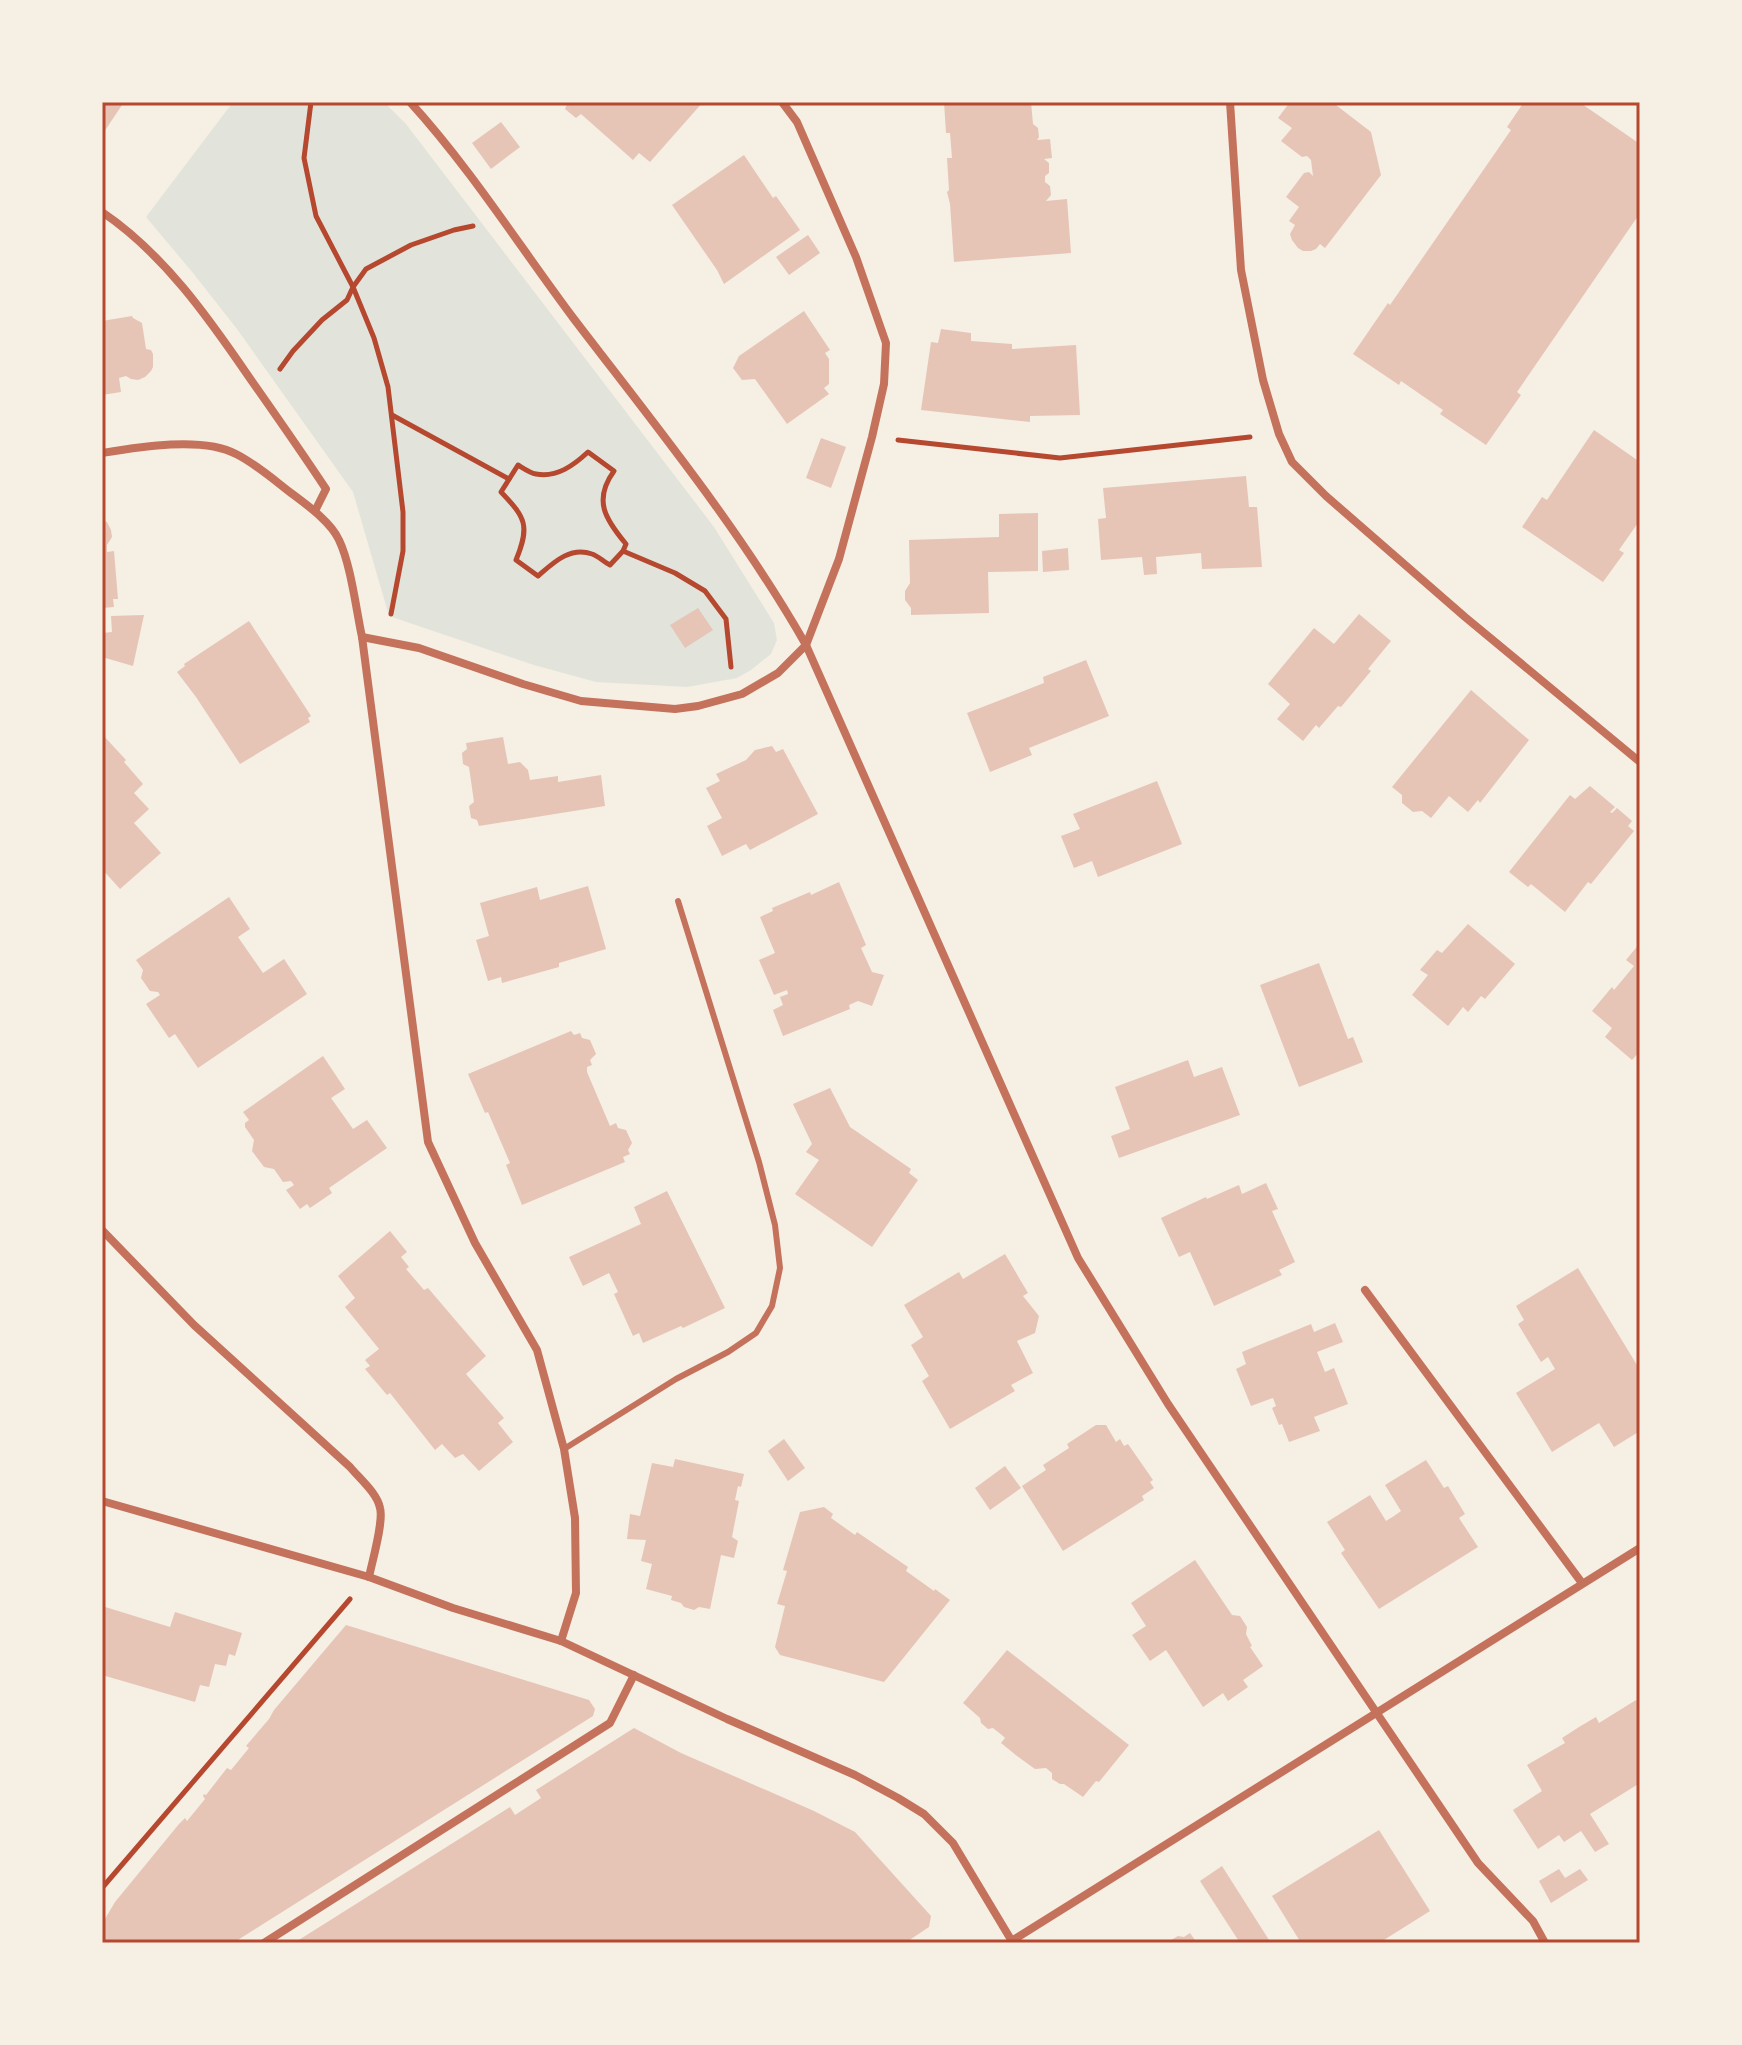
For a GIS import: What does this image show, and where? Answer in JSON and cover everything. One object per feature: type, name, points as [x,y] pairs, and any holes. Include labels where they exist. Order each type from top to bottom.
[{"type":"street","points":[[410,102],[440,135],[708,497],[784,607],[806,645],[1078,1258],[1168,1404],[1478,1863],[1533,1921],[1545,1943]]},
{"type":"street","points":[[362,637],[419,648],[581,701],[675,709],[737,695],[778,673],[806,645],[839,559],[872,437],[884,384],[886,343],[856,257],[797,122],[782,102]]},
{"type":"street","points":[[1230,102],[1241,270],[1263,380],[1279,434],[1292,462],[1326,496],[1465,617],[1640,762]]},
{"type":"street","points":[[102,212],[123,226],[158,260],[214,326],[326,489],[315,511]]},
{"type":"street","points":[[102,453],[176,445],[210,446],[234,453],[315,511],[339,539],[362,637],[428,1142],[475,1243],[537,1350],[564,1449],[575,1518],[576,1593],[561,1641]]},
{"type":"street","points":[[102,1230],[194,1325],[350,1467],[369,1489],[381,1509],[369,1577]]},
{"type":"street","points":[[1365,1290],[1582,1583]]},
{"type":"street","points":[[102,1501],[369,1577],[453,1608],[561,1641],[855,1775],[924,1814],[953,1843],[1011,1942],[1640,1548]]},
{"type":"street","points":[[264,1943],[610,1723],[634,1675]]},
{"type":"lane","points":[[564,1449],[756,1333],[772,1306],[778,1281],[780,1268],[775,1225],[759,1162],[678,901]]},
{"type":"path","points":[[311,102],[304,158],[316,216],[353,287],[374,338],[388,387],[392,415],[403,512],[403,551],[384,642]]},
{"type":"path","points":[[265,399],[275,375],[293,351],[322,320],[347,300],[366,269],[411,245],[454,230],[502,220]]},
{"type":"path","points":[[392,415],[509,479]]},
{"type":"path","points":[[872,437],[1060,458],[1279,434]]},
{"type":"path","points":[[588,452],[614,471],[604,486],[603,508],[612,527],[626,544],[623,551],[610,565],[592,554],[574,552],[556,559],[538,576],[516,560],[524,540],[525,525],[517,508],[501,492],[509,479],[518,465],[535,474],[555,473],[574,465],[588,452]]},
{"type":"path","points":[[623,551],[675,573],[705,591],[726,619],[737,695]]},
{"type":"path","points":[[102,1888],[369,1577]]},
{"type":"shaded area","points":[[233,102],[384,102],[406,124],[714,527],[774,623],[777,640],[771,654],[737,678],[687,687],[596,682],[534,665],[389,616],[353,492],[237,329],[146,217]]},
{"type":"building","points":[[102,102],[124,102],[102,135]]},
{"type":"building","points":[[568,102],[703,102],[650,162],[639,153],[633,160],[581,114],[576,118],[565,109]]},
{"type":"building","points":[[944,102],[1031,102],[1033,124],[1038,128],[1037,140],[1050,139],[1052,158],[1044,159],[1049,163],[1045,182],[1050,186],[1051,195],[1046,201],[1067,199],[1071,253],[954,262],[947,192],[947,158],[952,158],[950,133],[946,133]]},
{"type":"building","points":[[1290,102],[1332,102],[1371,132],[1381,175],[1325,248],[1320,244],[1311,251],[1298,248],[1290,234],[1295,225],[1289,221],[1299,207],[1286,197],[1304,173],[1309,172],[1313,176],[1311,160],[1281,141],[1292,128],[1278,118]]},
{"type":"building","points":[[1524,102],[1579,102],[1640,144],[1640,219],[1638,216],[1517,392],[1521,395],[1486,445],[1440,414],[1443,410],[1401,381],[1399,385],[1353,354],[1511,130],[1507,127]]},
{"type":"building","points":[[501,122],[520,147],[491,169],[472,143]]},
{"type":"building","points":[[744,155],[773,198],[776,196],[800,230],[724,284],[672,205]]},
{"type":"building","points":[[808,235],[820,253],[789,275],[776,257]]},
{"type":"building","points":[[804,311],[830,350],[825,353],[829,359],[829,384],[824,388],[829,394],[787,424],[755,379],[742,380],[733,368],[739,356]]},
{"type":"building","points":[[132,316],[142,323],[146,349],[153,354],[153,367],[138,380],[126,376],[119,378],[121,392],[102,395],[102,321]]},
{"type":"building","points":[[941,329],[971,333],[971,341],[1012,344],[1012,349],[1076,345],[1080,415],[1030,416],[1030,422],[921,410],[931,342],[938,343]]},
{"type":"building","points":[[1594,430],[1640,462],[1640,520],[1619,550],[1624,553],[1603,582],[1522,527],[1542,497],[1547,500]]},
{"type":"building","points":[[821,438],[846,447],[831,488],[806,478]]},
{"type":"building","points":[[1246,476],[1249,507],[1257,507],[1262,567],[1202,569],[1201,553],[1156,557],[1157,574],[1144,575],[1142,557],[1101,560],[1098,519],[1106,518],[1103,488]]},
{"type":"building","points":[[1038,513],[1038,571],[988,572],[989,613],[911,615],[911,608],[905,600],[905,591],[910,583],[909,540],[999,537],[999,514]]},
{"type":"building","points":[[102,520],[111,530],[107,552],[114,551],[118,599],[113,599],[114,607],[102,608]]},
{"type":"building","points":[[1068,548],[1069,570],[1043,572],[1042,551]]},
{"type":"building","points":[[698,608],[713,630],[685,648],[670,625]]},
{"type":"building","points":[[1359,614],[1391,641],[1341,707],[1338,706],[1319,728],[1316,725],[1303,741],[1277,719],[1290,704],[1268,684],[1314,628],[1334,644]]},
{"type":"building","points":[[144,615],[133,666],[102,657],[102,633],[112,632],[111,616]]},
{"type":"building","points":[[249,621],[311,716],[308,718],[310,722],[240,764],[177,672],[184,664]]},
{"type":"building","points":[[1086,660],[1109,716],[1029,748],[1032,755],[990,772],[967,713],[1044,683],[1043,677]]},
{"type":"building","points":[[1471,690],[1529,740],[1480,803],[1478,800],[1468,812],[1449,796],[1431,818],[1422,811],[1413,812],[1402,803],[1402,795],[1392,787]]},
{"type":"building","points":[[102,734],[143,784],[134,793],[149,809],[134,823],[161,853],[120,889],[102,869]]},
{"type":"building","points":[[503,737],[508,764],[520,762],[528,770],[530,780],[558,776],[558,782],[601,775],[605,806],[479,826],[477,820],[471,818],[469,806],[474,802],[469,767],[463,764],[462,753],[467,749],[466,743]]},
{"type":"building","points":[[772,746],[776,752],[783,749],[818,814],[750,850],[746,844],[722,856],[707,826],[722,818],[706,788],[720,781],[716,774],[746,760],[755,750]]},
{"type":"building","points":[[1157,781],[1182,844],[1098,877],[1092,861],[1074,868],[1061,836],[1080,829],[1073,814]]},
{"type":"building","points":[[1590,786],[1615,807],[1610,812],[1617,808],[1632,821],[1628,826],[1634,831],[1565,912],[1531,884],[1528,887],[1509,872],[1570,795],[1575,799]]},
{"type":"building","points":[[839,882],[866,945],[861,948],[872,972],[884,975],[872,1006],[858,1001],[849,1005],[850,1009],[783,1036],[773,1010],[783,1005],[780,997],[788,994],[787,990],[774,995],[759,960],[775,953],[760,917],[773,911],[772,908]]},
{"type":"building","points":[[588,886],[606,949],[559,963],[559,967],[502,983],[501,977],[488,981],[476,940],[489,936],[480,903],[537,887],[540,900]]},
{"type":"building","points":[[229,897],[250,929],[238,937],[263,973],[284,959],[307,994],[198,1068],[175,1034],[169,1038],[146,1004],[160,995],[150,991],[141,978],[143,970],[136,960]]},
{"type":"building","points":[[1468,924],[1515,964],[1485,999],[1481,996],[1468,1012],[1463,1007],[1448,1026],[1412,995],[1428,975],[1420,970],[1437,950],[1442,953]]},
{"type":"building","points":[[1640,943],[1640,1051],[1632,1060],[1605,1037],[1612,1028],[1592,1011],[1634,966],[1626,960]]},
{"type":"building","points":[[1319,963],[1348,1039],[1353,1037],[1363,1062],[1299,1087],[1260,985]]},
{"type":"building","points":[[571,1031],[590,1040],[596,1054],[590,1060],[592,1065],[587,1067],[587,1072],[610,1126],[616,1123],[618,1128],[626,1130],[632,1143],[628,1150],[630,1154],[623,1157],[625,1162],[522,1205],[506,1165],[510,1163],[468,1074]]},
{"type":"building","points":[[323,1056],[345,1089],[331,1098],[353,1129],[367,1120],[387,1148],[329,1188],[332,1193],[310,1208],[307,1204],[300,1209],[286,1190],[294,1185],[291,1181],[283,1182],[274,1169],[264,1167],[252,1151],[254,1140],[245,1127],[249,1120],[243,1112]]},
{"type":"building","points":[[1188,1060],[1194,1077],[1222,1067],[1240,1115],[1119,1158],[1111,1136],[1130,1129],[1115,1087]]},
{"type":"building","points":[[830,1088],[850,1127],[911,1169],[909,1173],[918,1180],[872,1247],[795,1194],[819,1160],[806,1152],[812,1144],[793,1104]]},
{"type":"building","points":[[1266,1183],[1278,1209],[1272,1211],[1295,1262],[1279,1270],[1282,1275],[1214,1306],[1190,1252],[1179,1257],[1161,1218],[1239,1185],[1242,1194]]},
{"type":"building","points":[[667,1191],[725,1308],[643,1343],[639,1333],[633,1336],[614,1294],[618,1292],[609,1273],[583,1286],[569,1257],[641,1224],[634,1207]]},
{"type":"building","points":[[390,1231],[407,1252],[401,1257],[409,1267],[406,1269],[424,1290],[428,1288],[486,1356],[466,1374],[504,1418],[498,1423],[513,1442],[479,1471],[463,1454],[455,1458],[442,1444],[435,1450],[390,1393],[387,1395],[365,1369],[370,1366],[365,1360],[379,1349],[345,1307],[355,1298],[338,1276]]},
{"type":"building","points":[[1005,1254],[1028,1293],[1023,1296],[1039,1316],[1035,1333],[1017,1341],[1033,1373],[1011,1385],[1015,1391],[950,1429],[922,1381],[929,1376],[911,1345],[923,1337],[904,1305],[959,1272],[963,1279]]},
{"type":"building","points":[[1578,1268],[1640,1370],[1640,1431],[1614,1447],[1599,1423],[1552,1452],[1516,1393],[1555,1369],[1548,1357],[1541,1362],[1518,1324],[1524,1320],[1516,1306]]},
{"type":"building","points":[[1335,1323],[1343,1342],[1317,1352],[1325,1372],[1334,1368],[1348,1404],[1314,1417],[1320,1431],[1289,1442],[1272,1408],[1276,1406],[1273,1398],[1251,1406],[1236,1369],[1246,1364],[1242,1352],[1311,1324],[1314,1332]]},
{"type":"building","points":[[1096,1425],[1106,1425],[1116,1442],[1120,1439],[1124,1446],[1128,1444],[1153,1480],[1150,1482],[1154,1488],[1142,1496],[1144,1500],[1063,1551],[1022,1486],[1046,1470],[1043,1465],[1069,1448],[1067,1444]]},
{"type":"building","points":[[784,1439],[805,1468],[788,1481],[768,1451]]},
{"type":"building","points":[[675,1459],[744,1474],[735,1500],[739,1501],[732,1537],[738,1541],[734,1558],[721,1555],[710,1609],[684,1607],[671,1600],[672,1596],[646,1589],[652,1564],[641,1561],[646,1540],[627,1539],[630,1514],[640,1516],[652,1463],[673,1467]]},
{"type":"building","points":[[1426,1460],[1444,1488],[1448,1486],[1465,1514],[1459,1518],[1478,1547],[1379,1609],[1341,1553],[1345,1550],[1327,1522],[1370,1495],[1386,1521],[1394,1516],[1401,1511],[1385,1485]]},
{"type":"building","points":[[1005,1466],[1021,1488],[990,1510],[975,1488]]},
{"type":"building","points":[[824,1507],[833,1514],[831,1518],[908,1567],[906,1571],[950,1600],[884,1682],[780,1655],[775,1647],[785,1606],[777,1604],[787,1571],[783,1570],[800,1512]]},
{"type":"building","points":[[1195,1560],[1232,1615],[1240,1616],[1247,1627],[1250,1647],[1263,1666],[1243,1680],[1248,1687],[1228,1701],[1223,1693],[1203,1707],[1166,1650],[1150,1661],[1132,1635],[1146,1626],[1131,1603]]},
{"type":"building","points":[[102,1606],[170,1627],[175,1612],[242,1633],[235,1656],[229,1654],[226,1666],[215,1664],[209,1687],[200,1685],[195,1702],[102,1675]]},
{"type":"building","points":[[346,1625],[589,1700],[595,1709],[593,1716],[233,1943],[102,1943],[102,1924],[115,1902],[179,1824],[185,1818],[187,1821],[205,1799],[204,1794],[227,1768],[231,1770],[274,1710]]},
{"type":"building","points":[[1007,1650],[1129,1745],[1083,1797],[1052,1779],[1052,1773],[1046,1768],[1035,1769],[1017,1756],[1001,1743],[1005,1738],[1003,1736],[993,1728],[988,1729],[963,1703]]},
{"type":"building","points":[[1636,1700],[1640,1706],[1640,1783],[1590,1814],[1609,1844],[1595,1852],[1581,1831],[1564,1842],[1559,1835],[1538,1849],[1513,1810],[1542,1791],[1527,1765],[1565,1743],[1562,1738],[1579,1727],[1596,1717],[1599,1723]]},
{"type":"building","points":[[634,1728],[681,1753],[855,1832],[931,1916],[929,1927],[905,1943],[294,1943],[510,1807],[515,1815],[541,1798],[536,1790]]},
{"type":"building","points":[[1379,1830],[1430,1911],[1379,1943],[1301,1943],[1272,1896]]},
{"type":"building","points":[[1222,1866],[1269,1940],[1265,1943],[1240,1943],[1200,1881]]},
{"type":"building","points":[[1559,1869],[1565,1878],[1580,1869],[1588,1880],[1551,1903],[1539,1881]]},
{"type":"building","points":[[1190,1933],[1197,1943],[1166,1943],[1178,1936],[1184,1937]]}]
